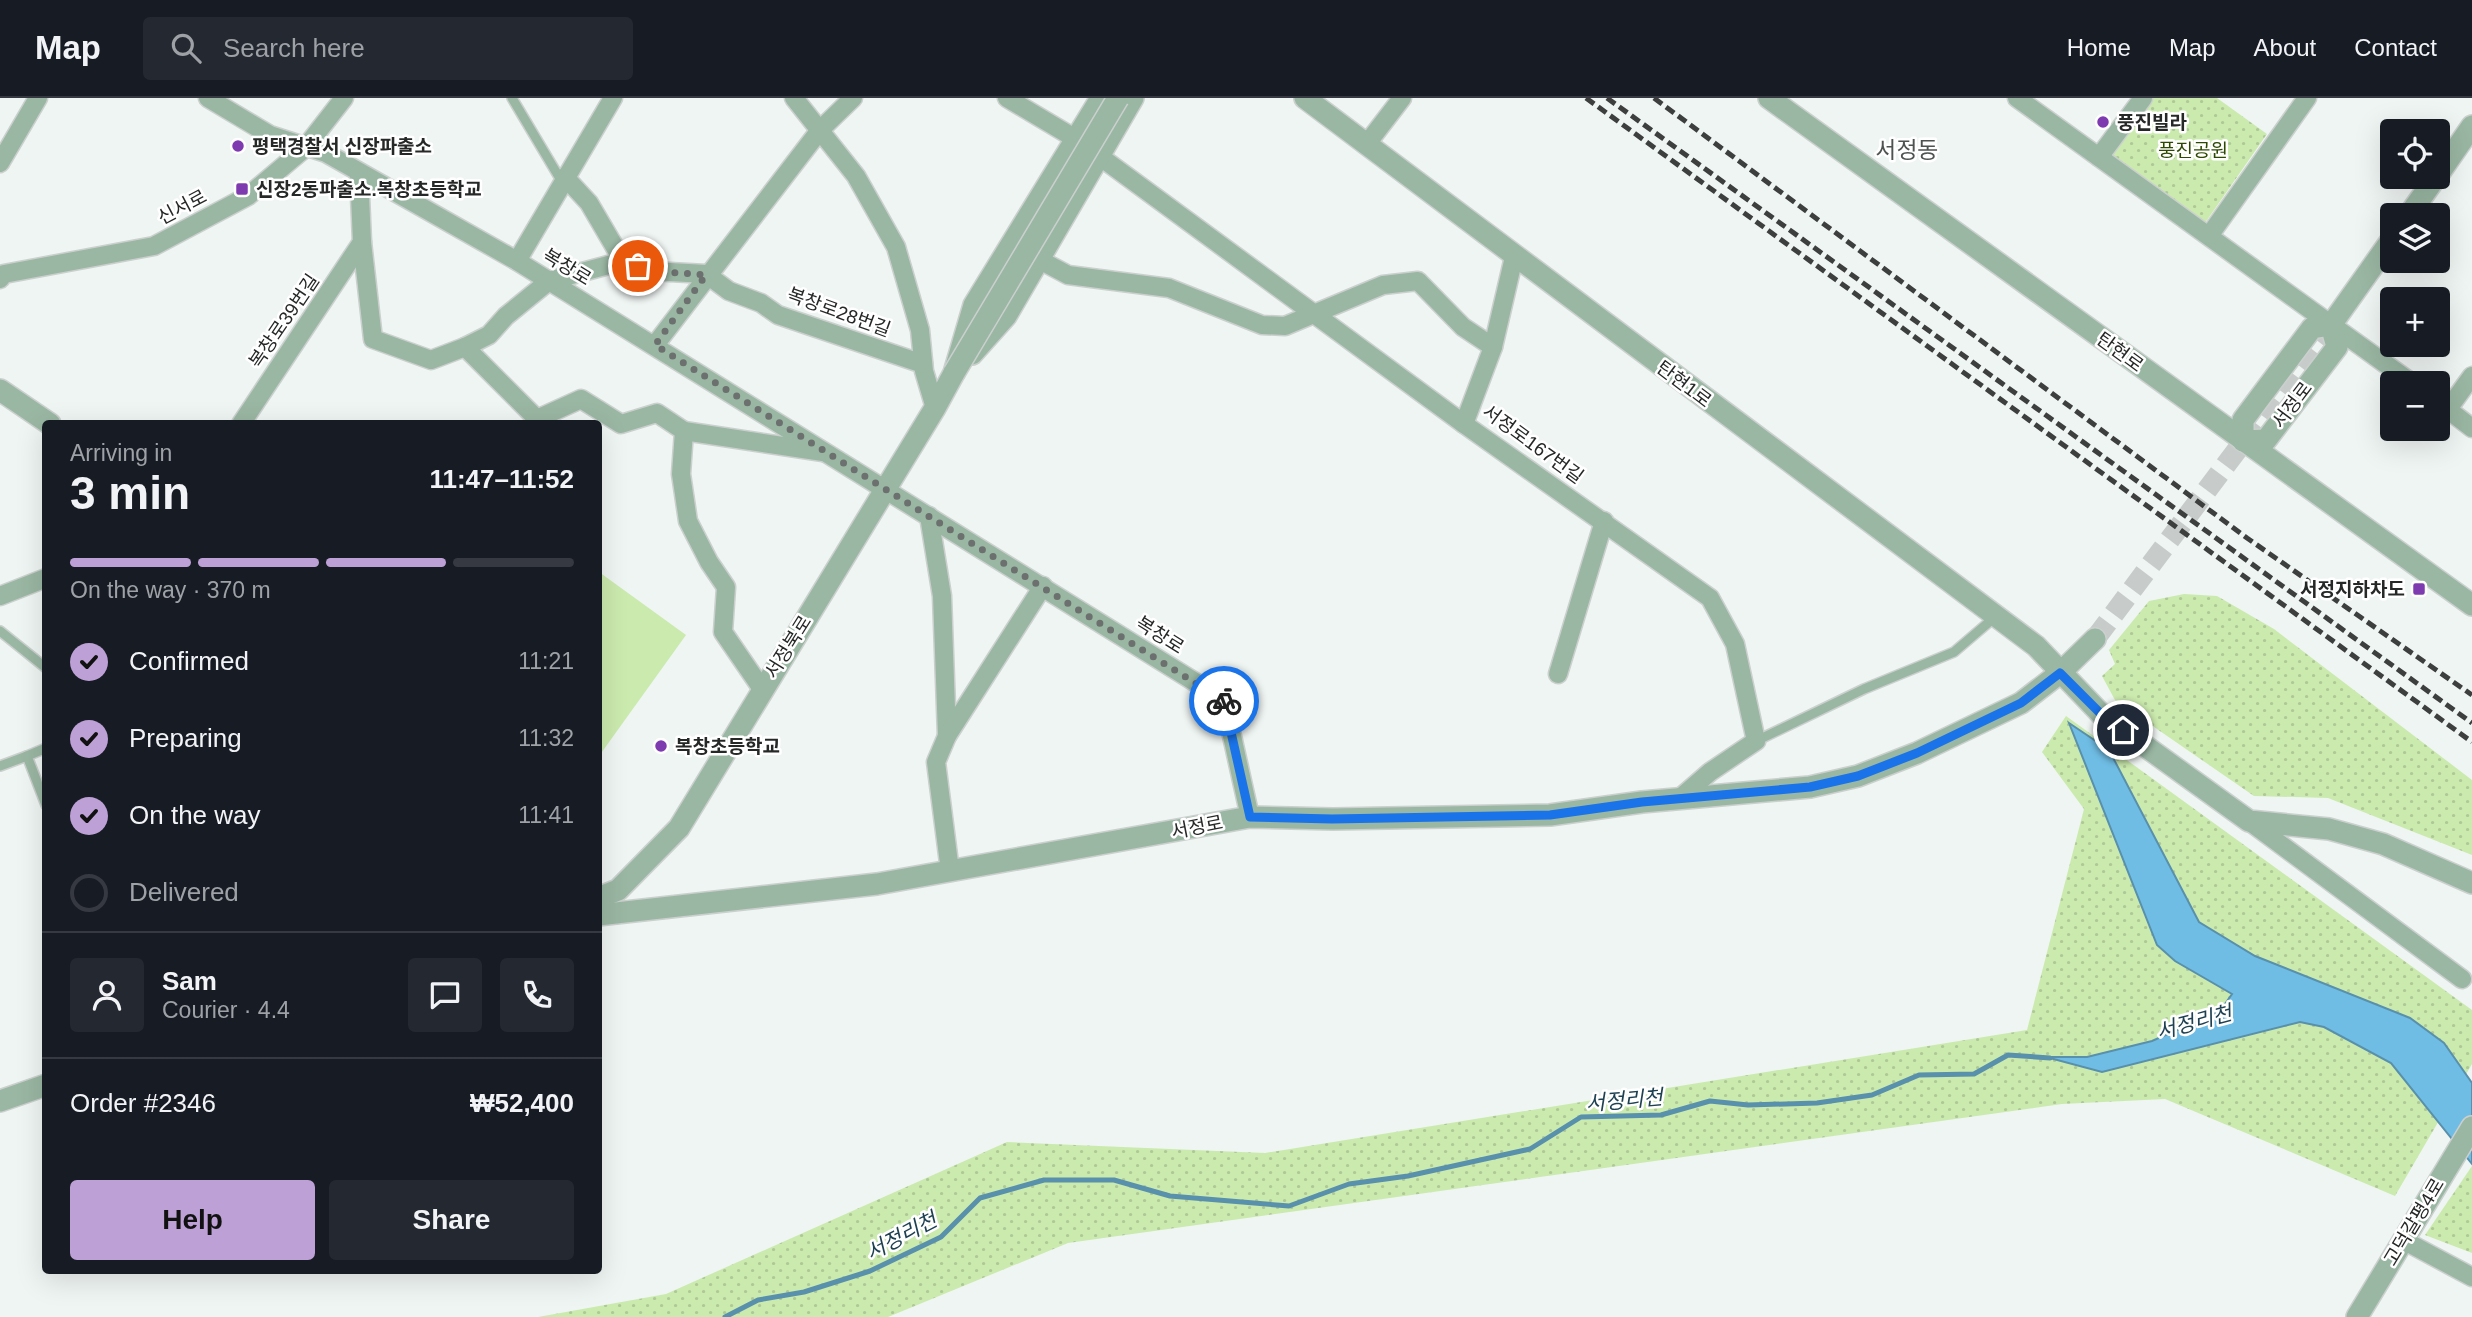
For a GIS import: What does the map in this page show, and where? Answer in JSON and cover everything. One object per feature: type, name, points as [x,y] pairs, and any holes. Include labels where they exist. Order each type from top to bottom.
[{"type":"street","points":[[0,163],[38,98]]},
{"type":"street","name":"복창로","points":[[208,98],[270,135],[326,153],[517,261],[1224,700],[1250,817]]},
{"type":"street","name":"신서로","points":[[1,273],[154,246],[248,196],[304,148],[344,98]]},
{"type":"street","points":[[517,261],[613,98]]},
{"type":"street","name":"복창로28번길","points":[[794,98],[856,176],[896,247],[920,330],[923,364],[935,408]]},
{"type":"street","points":[[655,345],[706,275],[820,130],[853,98]]},
{"type":"street","points":[[1007,98],[1076,139],[1464,424]]},
{"type":"street","points":[[954,373],[974,305],[1101,98]]},
{"type":"street","points":[[954,373],[1118,98]]},
{"type":"street","points":[[954,373],[1006,316],[1133,98]]},
{"type":"street","name":"탄현1로","points":[[1305,98],[2036,646],[2102,715],[2249,821]]},
{"type":"street","points":[[1366,145],[1402,98]]},
{"type":"street","name":"탄현로","points":[[1769,98],[2472,605]]},
{"type":"street","points":[[2017,98],[2395,371]]},
{"type":"street","points":[[2099,157],[2143,98]]},
{"type":"street","points":[[2209,236],[2307,98]]},
{"type":"street","points":[[2450,157],[2472,126]]},
{"type":"street","points":[[359,173],[362,242],[373,340],[431,360],[489,335],[506,316],[549,281],[624,261],[589,203],[564,180]]},
{"type":"street","name":"복창로39번길","points":[[244,420],[362,242]]},
{"type":"street","name":"서정로","points":[[2331,326],[2337,347],[2266,440],[2243,441],[2243,419],[2312,328],[2331,326],[2380,256]]},
{"type":"street","name":"서정로167번길","points":[[1514,257],[1493,347],[1464,424],[1710,598],[1735,644],[1756,741]]},
{"type":"street","points":[[1038,259],[1068,275],[1169,288],[1262,325],[1285,326],[1383,285],[1418,281],[1463,327],[1493,347]]},
{"type":"street","name":"복창로28번길","points":[[624,261],[652,271],[706,275],[729,291],[761,303],[778,315],[923,364]]},
{"type":"street","points":[[465,347],[537,419],[581,399],[621,424],[657,413],[684,431],[830,453]]},
{"type":"street","name":"서정북로","points":[[602,896],[618,890],[679,828],[954,373]]},
{"type":"street","points":[[2450,399],[2472,376]]},
{"type":"street","points":[[0,390],[44,420]]},
{"type":"street","points":[[2450,411],[2472,428]]},
{"type":"street","points":[[684,431],[681,474],[688,521],[709,562],[726,587],[723,632],[762,689]]},
{"type":"street","points":[[929,516],[942,596],[947,736]]},
{"type":"street","points":[[1558,674],[1604,522]]},
{"type":"street","points":[[0,596],[42,580]]},
{"type":"street","points":[[950,870],[936,762],[947,736],[1043,586]]},
{"type":"street","name":"서정로","points":[[602,915],[877,884],[1250,817],[1332,819],[1550,815],[1810,787],[1858,776],[1917,753],[2021,703],[2060,673],[2095,639]]},
{"type":"street","points":[[1679,799],[1710,772],[1756,741]]},
{"type":"street","points":[[2249,821],[2329,829],[2373,841],[2472,883]]},
{"type":"street","points":[[2249,821],[2462,979]]},
{"type":"street","points":[[0,1101],[42,1086]]},
{"type":"street","name":"고덕갈평4로","points":[[2357,1317],[2472,1126]]},
{"type":"street","points":[[2403,1240],[2472,1277]]},
{"type":"lane","points":[[512,98],[564,180]]},
{"type":"lane","points":[[1756,741],[1864,689],[1954,652],[1995,617]]},
{"type":"lane","points":[[0,631],[42,665]]},
{"type":"lane","points":[[0,766],[42,750]]},
{"type":"lane","points":[[27,756],[42,795]]},
{"type":"green space","name":"풍진공원","points":[[2152,98],[2217,98],[2267,134],[2205,223],[2111,154]]},
{"type":"green space","points":[[602,574],[686,635],[602,752]]},
{"type":"green space","points":[[2184,594],[2217,596],[2274,629],[2472,780],[2472,855],[2328,798],[2254,796],[2115,700],[2102,676],[2115,664],[2109,650],[2149,601]]},
{"type":"green space","points":[[2066,716],[2472,1010],[2472,1064],[2395,1196],[2165,1099],[2062,1104],[1068,1243],[888,1317],[538,1317],[666,1294],[1007,1142],[1265,1153],[2027,1030],[2084,809],[2042,752]]},
{"type":"green space","points":[[2472,1166],[2472,1253],[2425,1235]]},
{"type":"water","points":[[2069,723],[2109,750],[2199,922],[2255,956],[2410,1018],[2444,1043],[2472,1083],[2472,1164],[2391,1063],[2324,1027],[2300,1022],[2102,1072],[2046,1057],[2087,1057],[2152,1041],[2220,1011],[2232,994],[2175,961],[2157,945]]},
{"type":"waterway","name":"서정리천","points":[[725,1317],[758,1300],[804,1292],[870,1271],[941,1237],[980,1198],[1044,1180],[1114,1180],[1170,1196],[1289,1206],[1349,1184],[1408,1176],[1530,1149],[1581,1117],[1661,1115],[1710,1101],[1748,1105],[1817,1103],[1872,1095],[1919,1075],[1974,1074],[2008,1055],[2050,1058]]},
{"type":"tunnel","points":[[2095,639],[2331,325]]},
{"type":"railway","points":[[1586,98],[2472,742]]},
{"type":"railway","points":[[1607,98],[2472,723]]},
{"type":"railway","points":[[1654,98],[2247,538],[2472,695]]},
{"type":"way so far","points":[[638,266],[652,271],[706,275],[655,345],[1224,701]]},
{"type":"place","name":"풍진빌라","points":[[2103,122]]},
{"type":"place","name":"평택경찰서 신장파출소","points":[[238,146]]},
{"type":"place","name":"신장2동파출소.복창초등학교","points":[[242,189]]},
{"type":"place","name":"서정지하차도","points":[[2419,589]]},
{"type":"place","name":"복창초등학교","points":[[661,746]]},
{"type":"district","name":"서정동","points":[[1907,150]]},
{"type":"route","points":[[1224,701],[1250,817],[1332,819],[1550,815],[1642,802],[1810,787],[1858,776],[1917,753],[2021,703],[2060,673],[2102,715],[2123,730]]}]
